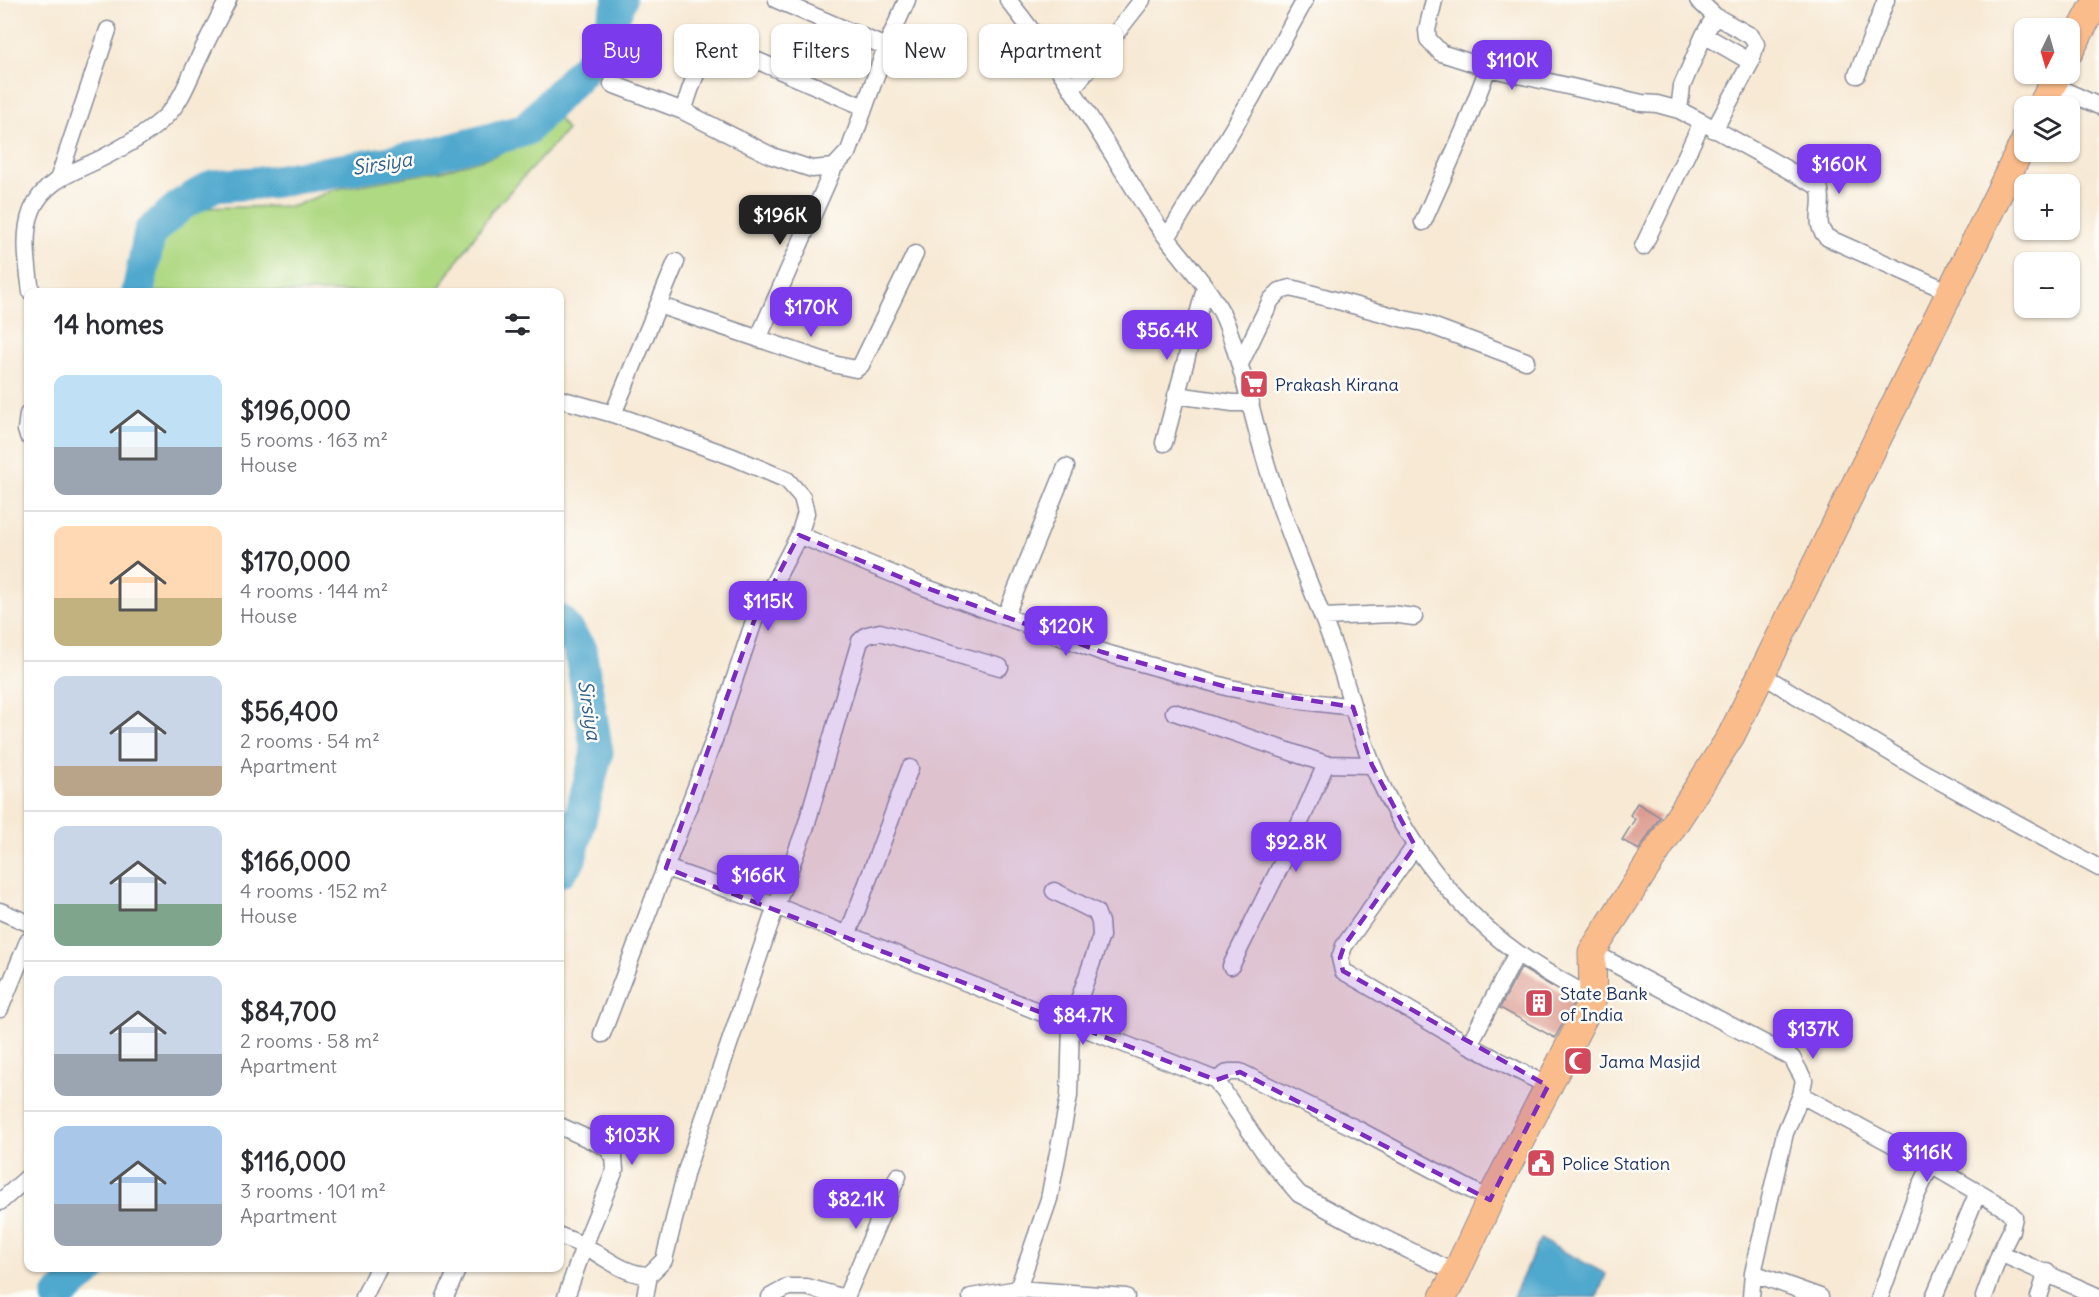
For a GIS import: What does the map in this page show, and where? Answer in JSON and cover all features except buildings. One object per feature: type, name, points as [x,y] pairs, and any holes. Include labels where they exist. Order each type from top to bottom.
[{"type":"main road","points":[[2080,32],[2097,0]]},
{"type":"main road","points":[[1443,1297],[1593,999],[1592,952],[1731,736],[2014,162]]},
{"type":"street","points":[[31,288],[27,234],[31,212],[40,195],[59,177],[107,156],[153,128],[167,115],[182,94],[228,0]]},
{"type":"street","points":[[777,0],[883,46]]},
{"type":"street","points":[[897,24],[908,0]]},
{"type":"street","points":[[1008,0],[1073,88],[1095,127],[1167,238],[1224,317],[1240,364],[1268,469],[1323,617],[1372,765],[1415,846],[1442,883],[1474,916],[1517,953],[1593,999]]},
{"type":"street","points":[[1073,88],[1142,0]]},
{"type":"street","points":[[1167,238],[1252,97],[1305,0]]},
{"type":"street","points":[[1434,0],[1426,30],[1428,39],[1441,53],[1488,68],[1679,110],[1819,187],[1822,195],[1819,226],[1821,233],[1950,292]]},
{"type":"street","points":[[1643,247],[1708,126],[1751,62],[1756,44],[1751,36],[1715,16],[1698,0]]},
{"type":"street","points":[[1857,75],[1886,0]]},
{"type":"street","points":[[1679,110],[1682,86],[1704,35],[1715,16]]},
{"type":"street","points":[[59,177],[108,30]]},
{"type":"street","points":[[1704,35],[1751,62]]},
{"type":"street","points":[[683,111],[700,65],[707,55],[716,49],[735,51],[864,107]]},
{"type":"street","points":[[758,339],[834,167],[849,151],[883,55]]},
{"type":"street","points":[[1423,222],[1465,128],[1488,68]]},
{"type":"street","points":[[612,84],[683,111],[772,156],[812,169],[834,167]]},
{"type":"street","points":[[2050,88],[2099,106]]},
{"type":"street","points":[[658,305],[837,365],[856,369],[861,365],[915,254]]},
{"type":"street","points":[[613,414],[676,262]]},
{"type":"street","points":[[1164,443],[1204,288]]},
{"type":"street","points":[[1240,364],[1271,300],[1280,291],[1291,288],[1404,320],[1424,323],[1526,362]]},
{"type":"street","points":[[1176,395],[1233,403],[1251,403]]},
{"type":"street","points":[[564,400],[613,414],[733,457],[787,480],[802,497],[806,513],[799,535],[754,621],[715,737],[602,1034]]},
{"type":"street","points":[[1005,617],[1066,467]]},
{"type":"street","points":[[799,535],[924,587],[1102,652],[1230,688],[1353,706]]},
{"type":"street","points":[[1323,617],[1392,614],[1414,617]]},
{"type":"street","points":[[645,1297],[649,1275],[664,1260],[686,1171],[776,906],[806,826],[860,641],[867,635],[880,633],[1000,666]]},
{"type":"street","points":[[1761,674],[1921,771],[2099,868]]},
{"type":"street","points":[[1174,712],[1326,764],[1372,765]]},
{"type":"street","points":[[1231,966],[1283,861],[1326,764]]},
{"type":"street","points":[[848,934],[910,768]]},
{"type":"street","points":[[1415,846],[1344,946],[1340,958],[1343,971],[1468,1045],[1548,1086]]},
{"type":"street","points":[[666,868],[776,906],[1216,1080],[1268,1158],[1299,1194],[1456,1274]]},
{"type":"street","points":[[1018,1289],[1049,1199],[1069,1096],[1071,1023],[1101,936],[1100,922],[1096,912],[1054,891]]},
{"type":"street","points":[[0,912],[24,921]]},
{"type":"street","points":[[0,1009],[24,951]]},
{"type":"street","points":[[1592,952],[1792,1058],[1804,1080],[1801,1095],[1785,1133],[1752,1273],[1750,1297]]},
{"type":"street","points":[[1468,1045],[1517,953]]},
{"type":"street","points":[[1216,1080],[1229,1072],[1240,1072],[1359,1130],[1490,1200]]},
{"type":"street","points":[[1801,1095],[1931,1165],[2006,1209],[2014,1217],[2011,1231],[2000,1252],[1984,1297]]},
{"type":"street","points":[[564,1128],[606,1147],[614,1156],[615,1170],[566,1297]]},
{"type":"street","points":[[1880,1297],[1915,1198],[1931,1165]]},
{"type":"street","points":[[846,1297],[898,1176]]},
{"type":"street","points":[[0,1202],[24,1181]]},
{"type":"street","points":[[1934,1297],[1978,1192]]},
{"type":"street","points":[[564,1238],[584,1246],[627,1272],[649,1275]]},
{"type":"street","points":[[2000,1252],[2099,1297]]},
{"type":"street","points":[[364,1297],[376,1272]]},
{"type":"street","points":[[445,1297],[456,1272]]},
{"type":"street","points":[[2039,1297],[2047,1272]]},
{"type":"street","points":[[1752,1273],[1820,1297]]},
{"type":"street","points":[[770,1297],[788,1287],[807,1287],[841,1297]]},
{"type":"street","points":[[971,1297],[1018,1289],[1126,1297]]},
{"type":"highlighted area","points":[[799,535],[924,587],[1102,652],[1230,688],[1353,707],[1372,765],[1415,846],[1344,946],[1340,958],[1343,971],[1548,1086],[1490,1200],[1240,1072],[1216,1080],[666,868],[754,621]]},
{"type":"green space","points":[[556,115],[567,130],[492,211],[439,288],[138,288],[138,283],[165,233],[192,208],[294,206],[336,189],[445,170],[497,155]]},
{"type":"water","points":[[1540,1239],[1606,1274],[1597,1297],[1513,1297]]},
{"type":"waterway","name":"Sirsiya","points":[[139,288],[150,232],[181,205],[213,186],[269,182],[432,155],[525,130],[601,51],[620,0]]},
{"type":"waterway","name":"Sirsiya","points":[[564,627],[580,649],[597,752],[570,859],[564,866]]},
{"type":"waterway","name":"Sirsiya","points":[[58,1297],[86,1272]]},
{"type":"place","name":"Prakash Kirana","points":[[1254,384]]},
{"type":"place","name":"State Bank of India","points":[[1539,1003]]},
{"type":"place","name":"Jama Masjid","points":[[1578,1061]]},
{"type":"place","name":"Police Station","points":[[1541,1163]]}]
